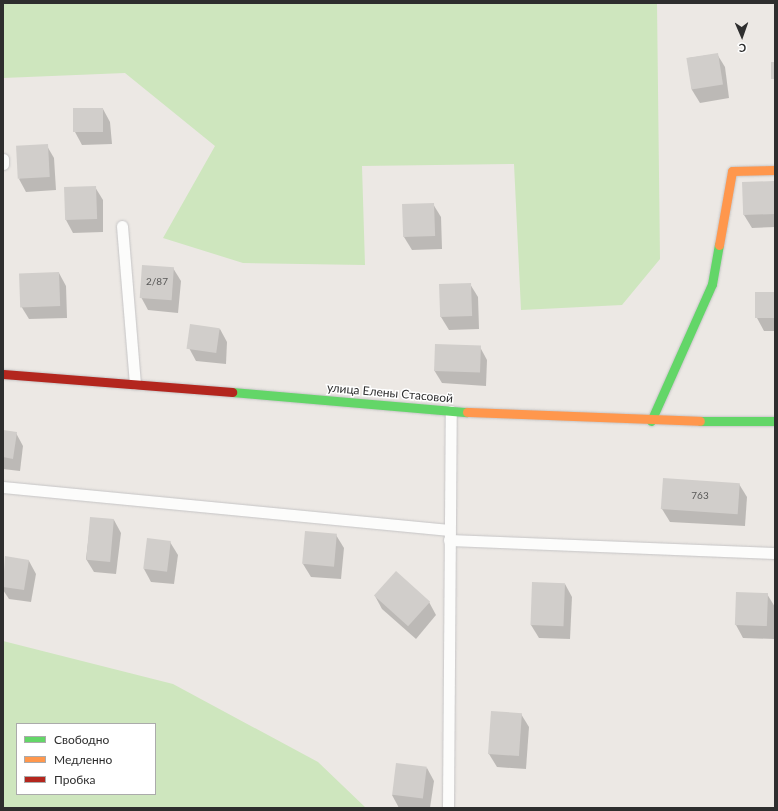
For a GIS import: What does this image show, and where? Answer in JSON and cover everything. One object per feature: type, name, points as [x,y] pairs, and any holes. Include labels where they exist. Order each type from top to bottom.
[{"type":"main road","points":[[651,421],[712,284],[732,171],[775,170]]},
{"type":"main road","name":"улица Елены Стасовой","points":[[3,374],[135,383],[451,411],[651,421],[775,421]]},
{"type":"lane","points":[[3,159],[3,164]]},
{"type":"lane","points":[[122,226],[135,383]]},
{"type":"lane","points":[[448,808],[451,411]]},
{"type":"lane","points":[[3,488],[449,535],[775,553]]},
{"type":"green space","points":[[3,3],[657,3],[660,259],[622,305],[521,310],[514,164],[362,166],[365,265],[243,263],[163,238],[215,146],[125,73],[3,78]]},
{"type":"green space","points":[[3,641],[173,684],[318,762],[366,808],[3,808]]},
{"type":"building","points":[[718,53],[723,85],[691,90],[686,58]]},
{"type":"building","points":[[771,62],[775,62],[775,79],[771,79]]},
{"type":"building","points":[[73,108],[103,108],[103,132],[73,132]]},
{"type":"building","points":[[48,144],[50,177],[18,179],[16,146]]},
{"type":"building","points":[[774,181],[775,214],[743,215],[742,182]]},
{"type":"building","points":[[96,186],[97,219],[65,220],[64,187]]},
{"type":"building","points":[[434,203],[435,236],[403,237],[402,204]]},
{"type":"building","points":[[142,265],[174,267],[172,300],[140,298]]},
{"type":"building","points":[[59,272],[60,306],[20,307],[19,273]]},
{"type":"building","points":[[471,283],[472,316],[440,317],[439,284]]},
{"type":"building","points":[[755,292],[775,292],[775,318],[755,318]]},
{"type":"building","points":[[190,324],[220,328],[216,353],[187,349]]},
{"type":"building","points":[[435,344],[481,346],[480,373],[434,371]]},
{"type":"building","points":[[3,430],[17,432],[13,459],[3,457]]},
{"type":"building","points":[[663,478],[740,483],[738,514],[661,509]]},
{"type":"building","points":[[90,517],[114,519],[110,562],[86,560]]},
{"type":"building","points":[[305,531],[337,534],[334,567],[302,564]]},
{"type":"building","points":[[147,538],[171,541],[167,572],[143,569]]},
{"type":"building","points":[[5,556],[29,560],[24,590],[3,587]]},
{"type":"building","points":[[396,571],[430,602],[408,626],[374,596]]},
{"type":"building","points":[[532,582],[565,583],[563,626],[530,625]]},
{"type":"building","points":[[736,592],[768,593],[767,626],[735,625]]},
{"type":"building","points":[[491,711],[522,713],[519,756],[488,754]]},
{"type":"building","points":[[396,763],[427,767],[423,799],[392,795]]},
{"type":"traffic: fast","points":[[651,421],[712,284],[719,245]]},
{"type":"traffic: fast","points":[[232,392],[467,412]]},
{"type":"traffic: fast","points":[[700,421],[775,421]]},
{"type":"traffic: slow","points":[[719,245],[732,171],[775,170]]},
{"type":"traffic: slow","points":[[467,412],[700,421]]},
{"type":"traffic: jam","points":[[3,374],[232,392]]}]
